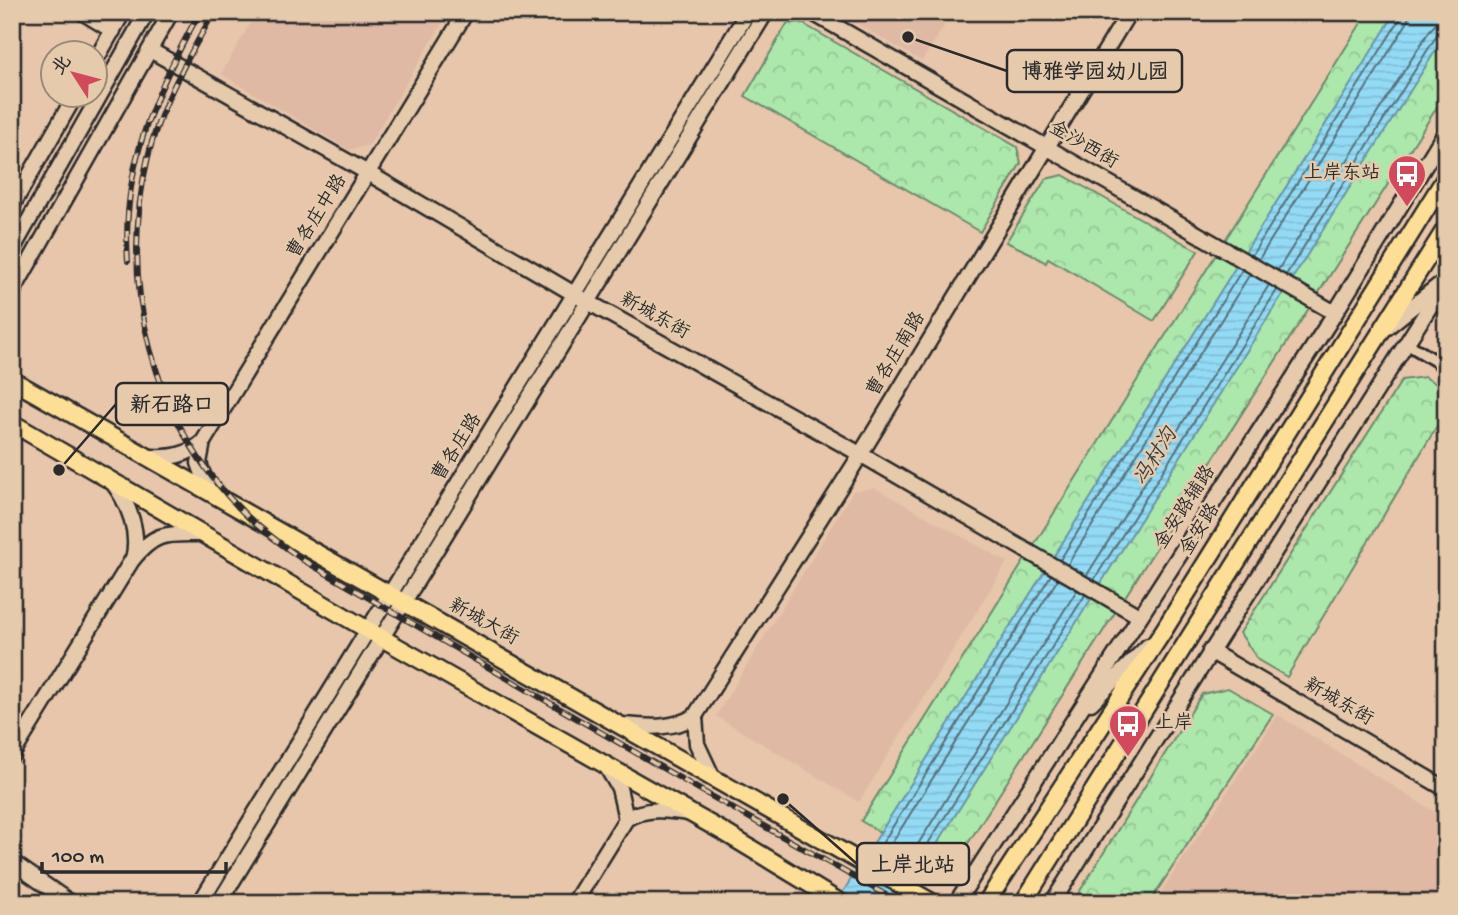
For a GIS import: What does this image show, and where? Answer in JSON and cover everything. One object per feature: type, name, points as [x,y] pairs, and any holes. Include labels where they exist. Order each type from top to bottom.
[{"type":"main road","name":"金安路","points":[[986,903],[1164,630],[1446,177]]},
{"type":"main road","points":[[1023,903],[1446,228]]},
{"type":"main road","name":"新城大街","points":[[12,380],[152,457],[931,902]]},
{"type":"main road","points":[[12,423],[374,634],[692,814],[841,903]]},
{"type":"street","points":[[82,12],[113,31]]},
{"type":"street","points":[[108,39],[123,12]]},
{"type":"street","points":[[12,250],[147,12]]},
{"type":"street","points":[[12,293],[171,12]]},
{"type":"street","name":"曹各庄中路","points":[[203,442],[466,12]]},
{"type":"street","name":"曹各庄路","points":[[200,903],[374,634],[575,295],[748,12]]},
{"type":"street","name":"曹各庄路","points":[[396,598],[588,302],[766,12]]},
{"type":"street","name":"金沙西街","points":[[811,12],[1335,313]]},
{"type":"street","name":"曹各庄南路","points":[[695,716],[860,454],[1129,12]]},
{"type":"street","name":"新城东街","points":[[150,50],[1139,616]]},
{"type":"street","points":[[12,206],[68,108]]},
{"type":"street","name":"金安路辅路","points":[[956,903],[1335,313],[1446,131]]},
{"type":"street","points":[[1379,333],[1446,281]]},
{"type":"street","points":[[1052,903],[1446,281]]},
{"type":"street","points":[[1406,343],[1446,367]]},
{"type":"street","points":[[152,457],[179,455],[193,450],[203,442]]},
{"type":"street","points":[[203,442],[199,463],[208,489]]},
{"type":"street","points":[[111,480],[123,495],[132,523],[135,551],[132,560]]},
{"type":"street","points":[[12,755],[132,560],[152,539],[166,534],[202,534]]},
{"type":"street","points":[[1070,724],[1164,630]]},
{"type":"street","name":"曹各庄路","points":[[219,903],[374,634]]},
{"type":"street","name":"新城东街","points":[[1210,651],[1446,789]]},
{"type":"street","points":[[622,725],[667,726],[695,716],[697,744],[712,776]]},
{"type":"street","points":[[605,764],[619,788],[626,819]]},
{"type":"street","points":[[574,903],[626,819],[648,810],[692,814]]},
{"type":"street","points":[[12,862],[71,903]]},
{"type":"shaded area","points":[[257,12],[449,12],[369,145],[349,150],[221,74]]},
{"type":"shaded area","points":[[836,12],[953,12],[922,61]]},
{"type":"shaded area","points":[[875,488],[1007,562],[859,802],[716,716],[853,491]]},
{"type":"shaded area","points":[[1278,715],[1446,819],[1446,903],[1154,903]]},
{"type":"green space","points":[[1368,12],[1440,12],[1446,15],[1446,93],[958,859],[940,868],[861,821]]},
{"type":"green space","points":[[800,22],[1017,147],[1021,163],[980,232],[745,96],[787,24]]},
{"type":"green space","points":[[1063,175],[1198,251],[1154,321],[1048,258],[1046,263],[1006,242],[1046,179]]},
{"type":"green space","points":[[1425,377],[1446,390],[1446,411],[1287,677],[1258,660],[1240,633],[1402,380]]},
{"type":"green space","points":[[1228,688],[1273,714],[1149,903],[1075,903],[1202,694]]},
{"type":"water","name":"冯村沟","points":[[1396,12],[1446,12],[1446,34],[900,903],[836,903]]},
{"type":"railway","points":[[128,261],[130,194],[144,131],[169,71],[200,12]]},
{"type":"railway","points":[[214,12],[176,82],[153,138],[140,205],[137,253],[141,301],[150,348],[165,394],[186,437],[213,477],[245,514],[303,560],[900,903]]},
{"type":"place","name":"博雅学园幼儿园","points":[[908,37]]},
{"type":"place","name":"上岸东站","points":[[1407,208]]},
{"type":"place","name":"新石路口","points":[[59,470]]},
{"type":"place","name":"上岸","points":[[1128,758]]},
{"type":"place","name":"上岸北站","points":[[783,799]]}]
